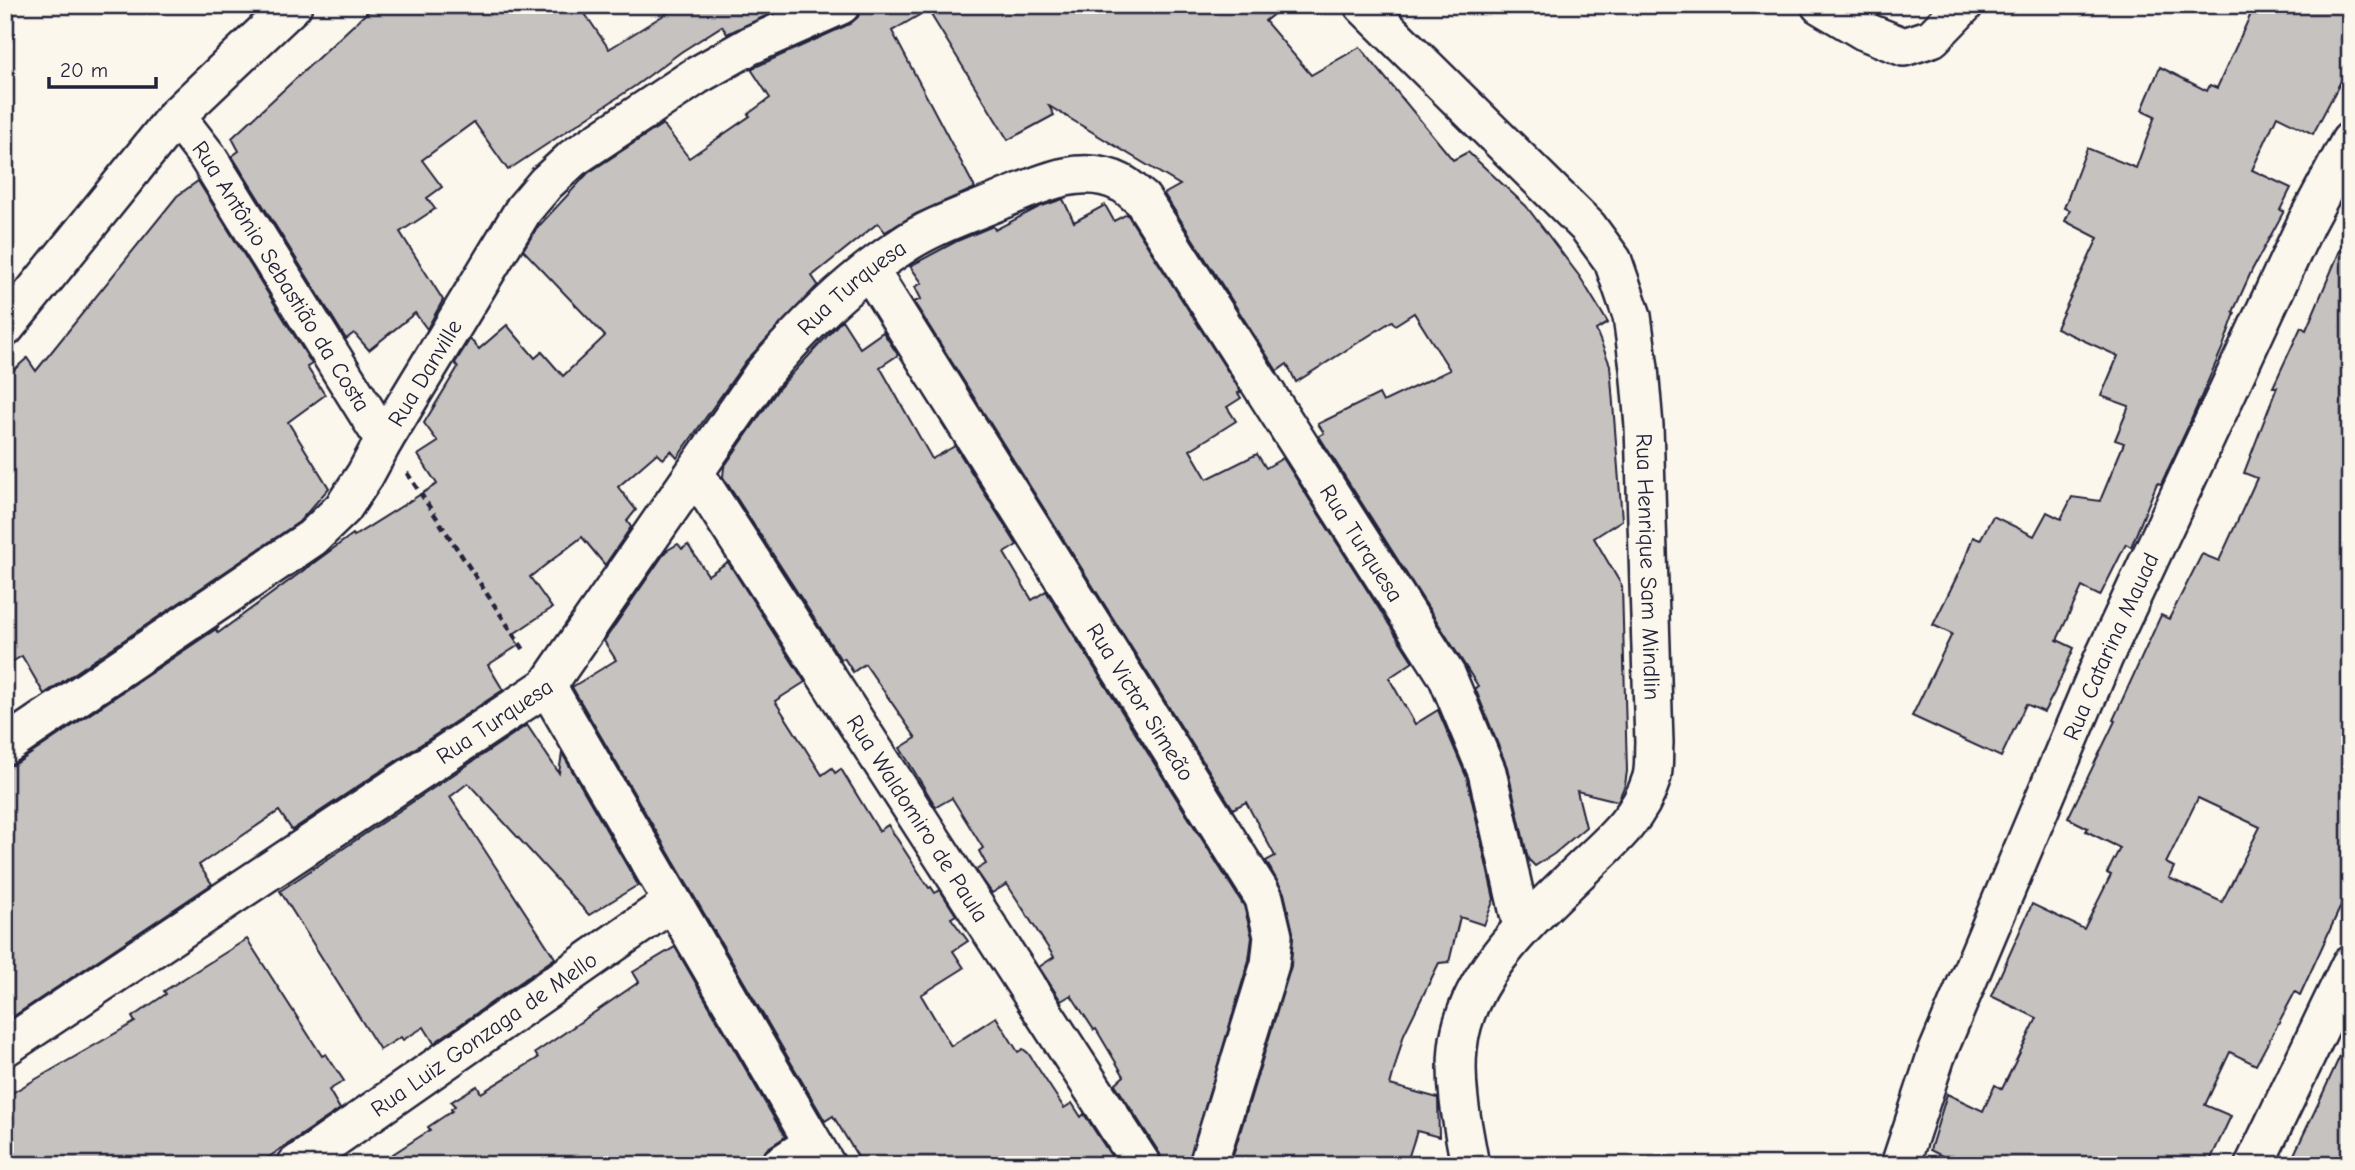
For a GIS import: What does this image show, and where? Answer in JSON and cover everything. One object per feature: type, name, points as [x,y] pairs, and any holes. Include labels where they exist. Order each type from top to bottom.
[{"type":"street","points":[[5,328],[176,116],[293,5]]},
{"type":"street","name":"Rua Danville","points":[[5,746],[312,538],[343,508],[524,209],[546,183],[573,158],[696,76],[751,45],[841,5]]},
{"type":"street","name":"Rua Henrique Sam Mindlin","points":[[1363,5],[1588,227],[1613,261],[1632,316],[1644,426],[1654,743],[1652,778],[1640,806],[1621,832],[1522,928],[1479,986],[1464,1018],[1458,1049],[1459,1104],[1470,1165]]},
{"type":"street","points":[[1820,5],[1864,31],[1904,47],[1932,38],[1965,5]]},
{"type":"street","name":"Rua Antônio Sebastião da Costa","points":[[176,116],[207,156],[384,439]]},
{"type":"street","name":"Rua Catarina Mauad","points":[[1900,1165],[1936,1056],[2104,659],[2301,233],[2350,141]]},
{"type":"street","name":"Rua Turquesa","points":[[5,1047],[547,686],[762,375],[794,337],[833,299],[902,245],[941,225],[1060,177],[1079,174],[1101,176],[1121,183],[1142,199],[1447,676],[1487,772],[1522,928]]},
{"type":"street","name":"Rua Victor Simeão","points":[[870,271],[1264,898],[1273,936],[1270,964],[1208,1165]]},
{"type":"street","name":"Rua Waldomiro de Paula","points":[[695,473],[1142,1165]]},
{"type":"street","points":[[547,686],[819,1154],[780,1165]]},
{"type":"street","name":"Rua Luiz Gonzaga de Mello","points":[[296,1165],[671,902]]},
{"type":"street","points":[[2254,1165],[2350,965]]},
{"type":"path","points":[[384,439],[547,686]]},
{"type":"building","points":[[375,5],[579,5],[609,49],[680,5],[789,5],[727,34],[722,26],[508,170],[474,122],[422,160],[442,187],[427,198],[435,209],[400,232],[443,300],[427,329],[415,313],[369,350],[354,333],[346,339],[232,156],[239,151],[232,138]]},
{"type":"building","points":[[862,5],[1285,5],[1265,21],[1311,75],[1360,47],[1453,160],[1468,152],[1526,206],[1580,277],[1608,323],[1596,330],[1610,365],[1622,520],[1594,538],[1622,586],[1627,771],[1625,785],[1618,801],[1577,791],[1586,827],[1535,866],[1528,859],[1507,767],[1475,688],[1478,686],[1319,436],[1324,433],[1318,424],[1379,394],[1383,402],[1450,370],[1414,313],[1395,325],[1392,321],[1296,382],[1287,364],[1277,371],[1164,194],[1180,185],[1049,106],[1054,115],[1008,140],[928,10],[892,31],[975,188],[916,214],[885,232],[878,223],[812,276],[818,285],[746,361],[677,458],[671,451],[663,459],[657,453],[618,487],[636,510],[627,521],[631,527],[605,565],[582,537],[530,577],[552,608],[512,635],[519,645],[488,665],[503,690],[292,830],[279,811],[199,865],[212,884],[5,1022],[5,767],[17,763],[219,627],[216,630],[218,633],[353,534],[354,536],[437,484],[418,455],[438,442],[424,423],[458,367],[455,363],[470,339],[479,349],[507,325],[535,358],[542,352],[563,376],[605,336],[523,250],[537,228],[588,173],[663,124],[689,158],[750,116],[748,114],[770,98],[751,69],[850,24],[858,17]]},
{"type":"building","points":[[2255,5],[2350,5],[2350,64],[2313,134],[2277,116],[2252,170],[2291,188],[2280,210],[2284,211],[2252,270],[2188,427],[2161,484],[2157,483],[2131,547],[2126,544],[2100,596],[2082,587],[2057,640],[2074,648],[2054,693],[2044,712],[2026,704],[2001,757],[1912,716],[1952,634],[1933,625],[1973,537],[1980,540],[1993,516],[2034,536],[2047,512],[2061,519],[2072,497],[2100,501],[2124,443],[2115,440],[2129,406],[2101,396],[2118,356],[2056,328],[2098,238],[2065,221],[2070,210],[2064,208],[2087,148],[2136,168],[2155,116],[2142,110],[2160,67],[2207,91],[2210,85],[2217,88]]},
{"type":"building","points":[[198,181],[312,364],[307,367],[325,395],[288,422],[329,488],[299,522],[44,694],[22,656],[5,666],[5,378],[27,358],[36,371],[177,196]]},
{"type":"building","points":[[1063,199],[1074,222],[1105,205],[1114,221],[1127,214],[1241,392],[1238,393],[1241,398],[1227,407],[1236,421],[1190,450],[1207,479],[1257,454],[1266,468],[1283,458],[1413,662],[1389,678],[1415,724],[1438,710],[1467,778],[1494,899],[1484,925],[1460,917],[1449,962],[1439,963],[1404,1034],[1390,1085],[1438,1098],[1439,1137],[1417,1131],[1406,1165],[1230,1165],[1291,966],[1293,932],[1284,893],[1266,861],[1275,856],[1246,802],[1233,809],[914,302],[921,299],[915,287],[922,283],[910,266],[957,241],[993,226],[995,230],[1039,207]]},
{"type":"building","points":[[2350,227],[2350,882],[2339,910],[2300,995],[2295,992],[2256,1065],[2230,1052],[2205,1105],[2231,1116],[2208,1165],[1960,1165],[1930,1150],[1947,1094],[1983,1111],[1995,1085],[2002,1089],[2037,1018],[1991,996],[2032,904],[2084,929],[2111,875],[2107,873],[2120,848],[2086,831],[2088,828],[2068,818],[2115,721],[2113,720],[2161,615],[2169,619],[2202,554],[2219,561],[2257,478],[2244,473],[2277,387],[2273,387],[2301,327],[2306,330]],"holes":[[[2198,798],[2260,827],[2222,902],[2169,878],[2174,867],[2166,863]]]},
{"type":"building","points":[[842,320],[860,348],[883,332],[898,355],[880,367],[932,459],[955,446],[1017,545],[1004,553],[1032,600],[1046,591],[1244,906],[1252,937],[1249,960],[1188,1165],[1163,1165],[1160,1154],[1115,1084],[1124,1076],[1096,1029],[1094,1030],[1071,995],[1061,1001],[1039,967],[1054,957],[1007,884],[992,893],[976,870],[986,864],[979,851],[983,848],[952,798],[936,807],[900,748],[916,738],[865,664],[853,672],[844,658],[841,660],[723,477],[724,467],[779,388]]},
{"type":"building","points":[[678,544],[682,549],[688,545],[708,575],[728,562],[805,682],[775,701],[822,775],[832,768],[835,773],[841,769],[879,831],[888,825],[929,888],[935,893],[940,890],[956,915],[951,918],[968,941],[953,951],[964,968],[921,995],[951,1046],[996,1017],[1018,1052],[1023,1049],[1028,1053],[1064,1108],[1072,1103],[1081,1117],[1084,1114],[1117,1165],[863,1165],[833,1116],[825,1121],[572,687],[616,660],[604,641],[666,551]]},
{"type":"building","points":[[527,725],[559,773],[562,753],[638,885],[589,915],[468,783],[450,797],[555,958],[434,1043],[424,1027],[380,1050],[280,891]]},
{"type":"building","points":[[247,939],[322,1056],[326,1054],[344,1081],[329,1090],[340,1109],[257,1165],[5,1165],[5,1097],[135,1022],[132,1017],[166,994],[164,991]]},
{"type":"building","points":[[675,947],[785,1137],[768,1148],[760,1163],[376,1165],[430,1130],[428,1127],[452,1111],[455,1106],[451,1102],[477,1086],[481,1093],[538,1058],[535,1053],[639,982],[633,972]]},
{"type":"building","points":[[2350,1034],[2350,1165],[2289,1165],[2318,1104]]}]
